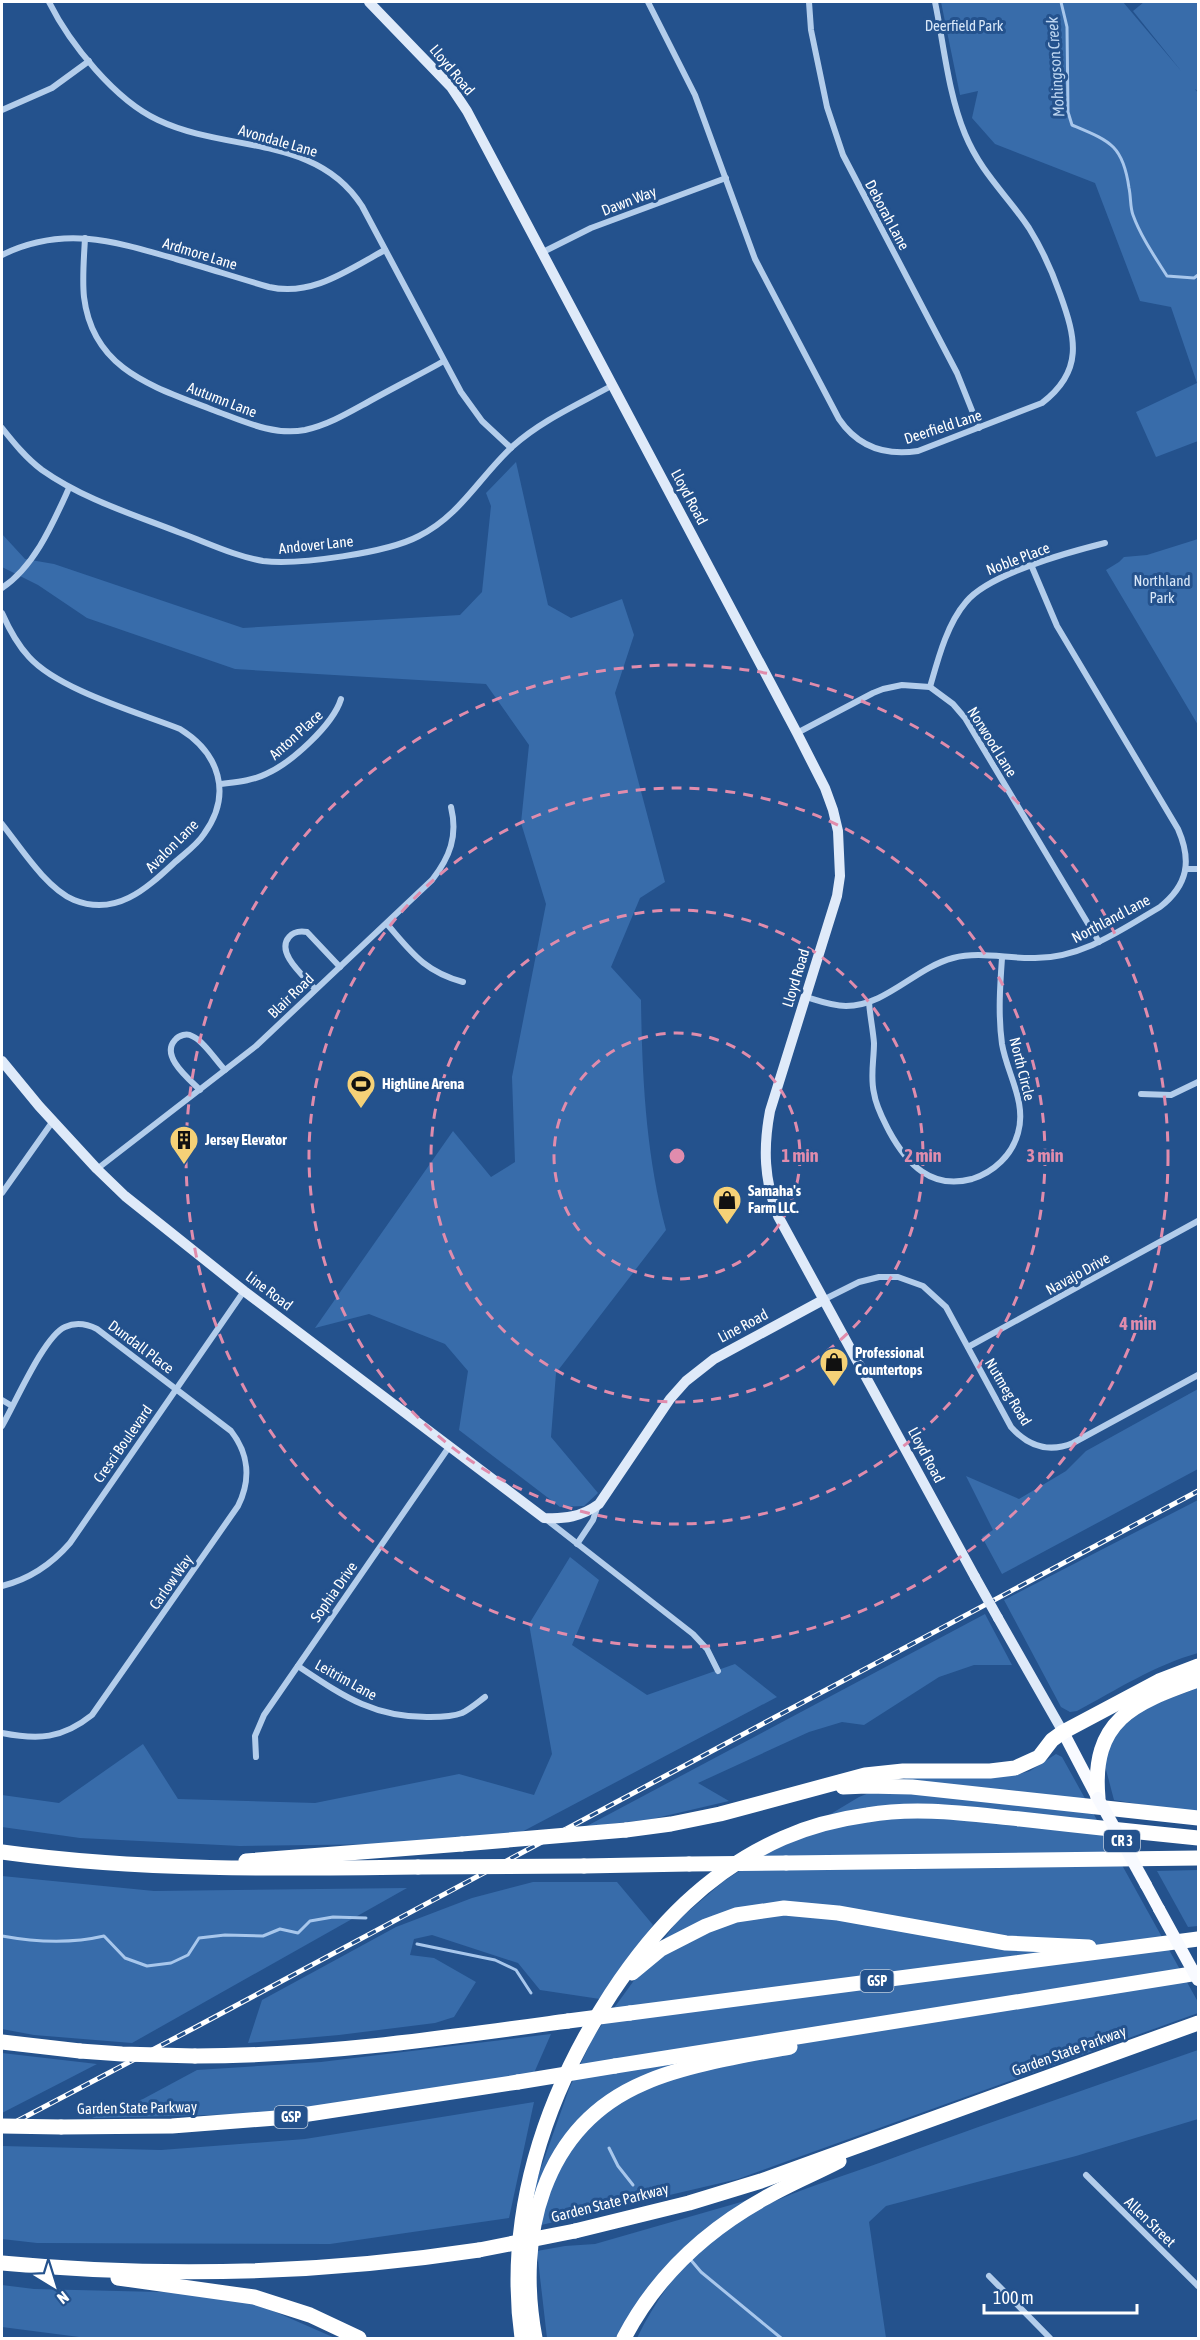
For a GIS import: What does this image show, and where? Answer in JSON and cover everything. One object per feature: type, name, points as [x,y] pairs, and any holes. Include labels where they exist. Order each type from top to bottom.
[{"type":"highway","points":[[199,1868],[270,1857],[626,1830],[695,1820],[803,1792],[835,1781],[878,1773],[990,1771],[1015,1768],[1039,1757],[1052,1740],[1063,1732],[1159,1681],[1198,1666]]},
{"type":"highway","points":[[1098,1798],[1096,1780],[1099,1754],[1102,1743],[1111,1728],[1123,1717],[1150,1700],[1198,1680]]},
{"type":"highway","points":[[803,1792],[860,1786],[904,1787],[1198,1818]]},
{"type":"highway","points":[[522,2338],[517,2288],[518,2251],[524,2206],[534,2159],[565,2076],[587,2033],[632,1962],[682,1906],[715,1878],[744,1858],[783,1838],[824,1824],[882,1812],[928,1811],[1198,1838]]},
{"type":"highway","points":[[2,1852],[107,1863],[199,1868],[584,1866],[1198,1858]]},
{"type":"highway","points":[[614,1990],[650,1958],[683,1937],[721,1920],[768,1910],[799,1908],[824,1911],[1006,1943],[1125,1949]]},
{"type":"highway","name":"GSP","points":[[2,2042],[134,2055],[263,2055],[338,2050],[1198,1939]]},
{"type":"highway","name":"Garden State Parkway","points":[[2,2126],[172,2126],[289,2117],[1198,1973]]},
{"type":"highway","points":[[535,2338],[529,2279],[530,2249],[536,2212],[544,2185],[556,2161],[578,2130],[595,2113],[632,2088],[660,2077],[905,2020]]},
{"type":"highway","name":"Garden State Parkway","points":[[2,2263],[211,2272],[287,2270],[372,2264],[479,2250],[575,2231],[725,2192],[1198,2024]]},
{"type":"highway","points":[[624,2338],[653,2291],[684,2257],[711,2233],[766,2197],[884,2137]]},
{"type":"highway","points":[[59,2267],[149,2283],[210,2289],[254,2297],[310,2315],[359,2338]]},
{"type":"main road","name":"Lloyd Road","points":[[369,2],[443,78],[484,141],[797,733],[833,810],[841,855],[837,896],[770,1111],[765,1160],[769,1189],[778,1216],[823,1300],[1198,1980]]},
{"type":"main road","name":"Line Road","points":[[2,1061],[97,1169],[171,1234],[544,1518],[567,1519],[588,1512],[598,1504],[670,1399],[686,1381],[714,1359],[823,1300]]},
{"type":"street","name":"Avondale Lane","points":[[49,2],[69,36],[89,61],[129,102],[158,120],[178,128],[300,157],[327,169],[342,180],[355,195],[471,407],[511,448]]},
{"type":"street","name":"Deerfield Lane","points":[[648,2],[695,95],[766,284],[839,419],[849,432],[875,449],[891,453],[918,451],[1030,409],[1056,392],[1068,373],[1072,359],[1073,333],[1042,250],[1027,226],[992,183],[965,134],[957,110],[935,2]]},
{"type":"street","name":"Deborah Lane","points":[[809,2],[811,30],[827,107],[843,155],[957,373],[980,428]]},
{"type":"street","points":[[2,110],[52,88],[89,61]]},
{"type":"street","name":"Dawn Way","points":[[543,252],[591,228],[726,178]]},
{"type":"street","name":"Ardmore Lane","points":[[2,255],[42,241],[85,238],[124,244],[286,290],[313,286],[385,250]]},
{"type":"street","name":"Autumn Lane","points":[[85,238],[83,285],[86,307],[95,333],[111,358],[126,372],[145,383],[254,426],[287,431],[321,426],[444,361]]},
{"type":"street","name":"Andover Lane","points":[[2,428],[40,469],[69,488],[94,500],[238,555],[265,561],[293,562],[376,550],[418,537],[453,513],[511,448],[544,423],[614,385]]},
{"type":"street","points":[[2,588],[28,563],[69,488]]},
{"type":"street","name":"Noble Place","points":[[930,687],[952,623],[967,600],[988,583],[1069,552],[1105,543]]},
{"type":"street","points":[[1032,567],[1057,626],[1178,828],[1185,847],[1187,869],[1198,869]]},
{"type":"street","points":[[2,614],[15,640],[29,657],[59,680],[192,736],[209,755],[220,784]]},
{"type":"street","points":[[797,733],[883,689],[902,686],[930,687]]},
{"type":"street","name":"Norwood Lane","points":[[930,687],[953,704],[964,718],[1099,942]]},
{"type":"street","name":"Anton Place","points":[[220,784],[252,780],[280,766],[328,724],[338,710],[341,699]]},
{"type":"street","name":"Avalon Lane","points":[[2,825],[47,880],[62,893],[83,903],[116,904],[128,900],[146,888],[200,839],[215,814],[220,784]]},
{"type":"street","name":"Blair Road","points":[[97,1169],[256,1046],[432,880],[448,857],[454,834],[452,807]]},
{"type":"street","name":"Northland Lane","points":[[806,997],[838,1005],[868,1002],[944,960],[970,955],[1002,958],[1054,957],[1076,952],[1099,942],[1168,900],[1177,890],[1187,869]]},
{"type":"street","points":[[387,924],[432,971],[463,982]]},
{"type":"street","points":[[315,989],[287,956],[285,944],[293,933],[308,932],[340,967]]},
{"type":"street","name":"North Circle","points":[[868,1002],[874,1040],[874,1095],[881,1115],[900,1150],[915,1167],[934,1178],[956,1181],[978,1177],[994,1168],[1008,1154],[1016,1141],[1020,1123],[1019,1102],[1006,1063],[1000,1030],[999,1001],[1002,958]]},
{"type":"street","points":[[200,1090],[173,1061],[170,1054],[173,1041],[185,1034],[193,1036],[225,1070]]},
{"type":"street","points":[[1141,1095],[1171,1095],[1198,1082]]},
{"type":"street","points":[[2,1193],[53,1121]]},
{"type":"street","name":"Navajo Drive","points":[[968,1347],[1198,1221]]},
{"type":"street","name":"Nutmeg Road","points":[[823,1300],[872,1278],[890,1276],[910,1280],[923,1286],[938,1297],[946,1307],[1011,1426],[1027,1442],[1047,1448],[1073,1443],[1198,1375]]},
{"type":"street","name":"Cresci Boulevard","points":[[2,1586],[32,1575],[60,1554],[243,1291]]},
{"type":"street","name":"Dundall Place","points":[[2,1426],[51,1339],[58,1331],[73,1324],[89,1325],[97,1329],[176,1388]]},
{"type":"street","name":"Carlow Way","points":[[2,1733],[25,1738],[52,1736],[77,1726],[92,1714],[243,1496],[247,1464],[237,1438],[176,1388]]},
{"type":"street","points":[[2,1400],[12,1406]]},
{"type":"street","name":"Sophia Drive","points":[[256,1757],[255,1736],[259,1725],[449,1447]]},
{"type":"street","name":"Line Road","points":[[577,1544],[593,1520],[598,1504]]},
{"type":"street","name":"Line Road","points":[[544,1518],[693,1634],[707,1649],[718,1671]]},
{"type":"street","name":"Leitrim Lane","points":[[298,1666],[354,1702],[392,1715],[420,1717],[464,1713],[485,1697]]},
{"type":"street","name":"Allen Street","points":[[1086,2175],[1198,2286]]},
{"type":"street","points":[[989,2276],[1050,2338]]},
{"type":"green space","name":"Deerfield Park","points":[[941,2],[1123,2],[1182,72],[1133,11],[1144,2],[1198,2],[1198,91],[1195,89],[1198,93],[1198,441],[1156,457],[1136,412],[1197,383],[1171,307],[1140,301],[1095,183],[995,144],[972,118],[978,91],[960,95]]},
{"type":"green space","points":[[516,462],[548,605],[571,618],[622,599],[634,635],[615,693],[665,882],[640,898],[611,967],[641,1000],[646,1116],[654,1174],[666,1230],[556,1373],[551,1437],[598,1493],[584,1506],[560,1507],[459,1430],[468,1371],[445,1344],[369,1314],[315,1328],[453,1131],[491,1177],[515,1162],[512,1077],[546,904],[521,823],[529,745],[486,684],[235,669],[87,618],[38,585],[2,567],[2,534],[25,559],[54,564],[243,628],[460,615],[482,592],[491,506],[486,493]]},
{"type":"green space","name":"Northland Park","points":[[1198,539],[1198,725],[1106,570],[1124,557],[1147,555]]},
{"type":"green space","points":[[1198,1389],[1198,1469],[1002,1574],[982,1537],[993,1530],[966,1476],[1019,1499],[1066,1471],[1086,1451]]},
{"type":"green space","points":[[1198,1500],[1198,1653],[1151,1671],[1077,1711],[1070,1712],[1061,1707],[1004,1600]]},
{"type":"green space","points":[[570,1557],[599,1580],[572,1645],[647,1695],[735,1664],[777,1697],[516,1835],[467,1843],[240,1846],[80,1838],[2,1827],[2,1795],[59,1803],[143,1744],[178,1799],[315,1803],[459,1774],[534,1795],[552,1754],[529,1624]]},
{"type":"green space","points":[[985,1614],[1012,1665],[974,1665],[939,1677],[864,1725],[842,1722],[809,1732],[698,1783],[729,1801],[652,1819],[585,1827]]},
{"type":"green space","points":[[1198,1688],[1198,1814],[1114,1800],[1104,1762],[1112,1735],[1147,1707]]},
{"type":"green space","points":[[1056,1754],[1062,1757],[1198,2002],[1198,2013],[738,2179],[537,2226],[531,2196],[569,2089],[593,2037],[677,1921],[724,1881],[859,1797],[911,1776],[1013,1776],[1030,1771]]},
{"type":"green space","points":[[1198,1870],[1198,1926],[1188,1927],[1157,1871]]},
{"type":"green space","points":[[2,1876],[154,1891],[407,1888],[132,2043],[34,2035],[2,2029]]},
{"type":"green space","points":[[533,1882],[617,1882],[653,1925],[600,1999],[540,1990],[518,1963],[432,1935],[414,1939],[410,1955],[434,1958],[476,1982],[454,2017],[435,2023],[248,2043],[262,2000],[396,1927],[472,1898]]},
{"type":"green space","points":[[551,2034],[534,2073],[281,2113],[92,2118],[143,2099],[197,2070],[321,2062]]},
{"type":"green space","points":[[1198,2050],[1198,2119],[1076,2156],[886,2206],[869,2222],[886,2338],[637,2338],[662,2294],[694,2255],[738,2220],[778,2200],[819,2184]]},
{"type":"green space","points":[[2,2053],[97,2064],[2,2113]]},
{"type":"green space","points":[[534,2102],[509,2218],[330,2244],[37,2243],[2,2239],[2,2146],[161,2150],[305,2139]]},
{"type":"green space","points":[[748,2200],[658,2280],[628,2317],[616,2338],[547,2338],[537,2251],[595,2244]]},
{"type":"green space","points":[[2,2285],[34,2289],[244,2294],[271,2310],[335,2338],[87,2338],[2,2327]]},
{"type":"waterway","name":"Mohingson Creek","points":[[1061,2],[1067,27],[1068,112],[1072,125],[1105,141],[1118,153],[1123,162],[1130,191],[1131,209],[1136,223],[1167,276],[1194,278],[1198,275]]},
{"type":"waterway","points":[[2,1936],[53,1941],[104,1936],[125,1958],[147,1966],[171,1963],[188,1955],[199,1938],[225,1935],[263,1936],[280,1929],[298,1933],[310,1921],[333,1917],[366,1918]]},
{"type":"waterway","points":[[417,1944],[495,1960],[516,1970],[531,1993]]},
{"type":"waterway","points":[[609,2148],[618,2166],[633,2185]]},
{"type":"waterway","points":[[690,2259],[701,2272],[781,2338]]},
{"type":"railway","points":[[2,2129],[1198,1491]]},
{"type":"place","name":"Highline Arena","points":[[361,1110]]},
{"type":"place","name":"Jersey Elevator","points":[[184,1166]]},
{"type":"place","name":"Samaha's Farm LLC.","points":[[727,1226]]},
{"type":"place","name":"Professional Countertops","points":[[834,1388]]}]
